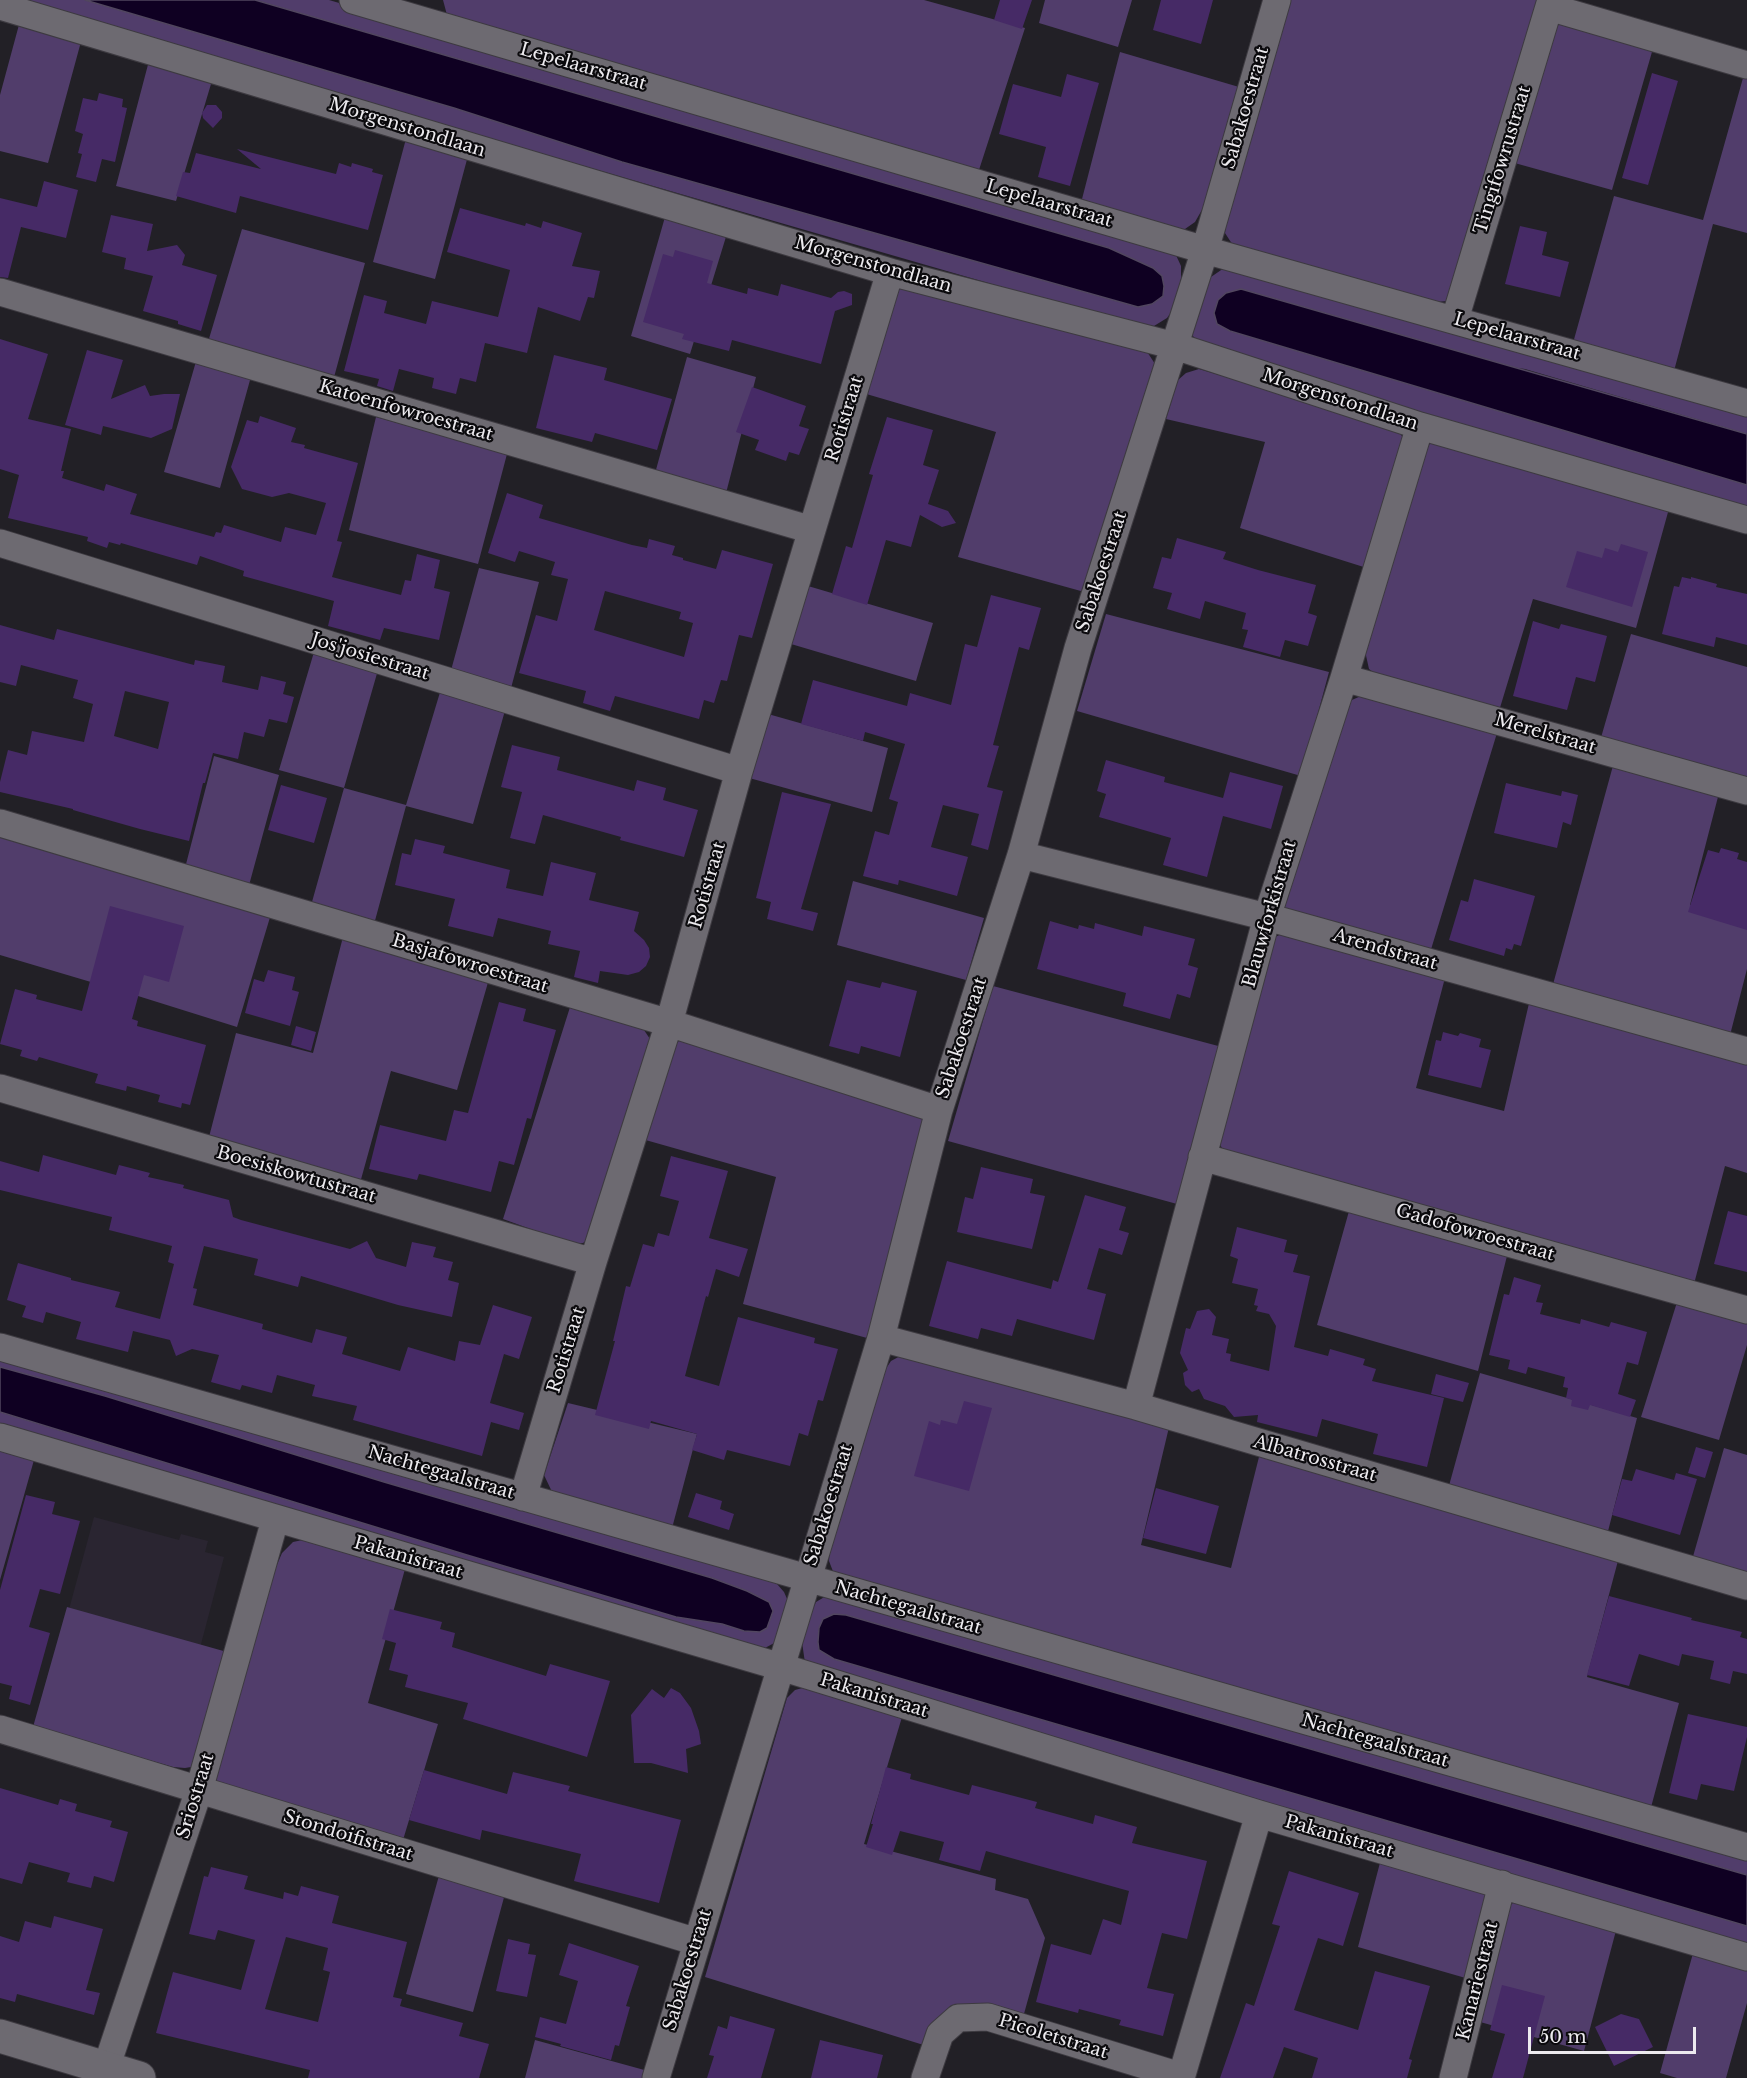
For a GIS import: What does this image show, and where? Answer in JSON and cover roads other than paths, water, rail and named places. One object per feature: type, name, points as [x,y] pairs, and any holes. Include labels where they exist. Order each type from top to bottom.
[{"type":"street","name":"Lepelaarstraat","points":[[353,0],[430,11],[1205,250],[1747,403]]},
{"type":"street","name":"Sabakoestraat","points":[[656,2078],[881,1338],[939,1110],[1021,855],[1078,648],[1205,250],[1277,0]]},
{"type":"street","points":[[1550,4],[1747,65]]},
{"type":"street","name":"Tingifowrustraat","points":[[1455,319],[1550,4]]},
{"type":"street","name":"Morgenstondlaan","points":[[0,6],[890,272],[1175,346],[1420,426],[1747,520]]},
{"type":"street","name":"Rotistraat","points":[[523,1497],[593,1262],[669,1023],[739,771],[890,272]]},
{"type":"street","name":"Katoenfowroestraat","points":[[0,292],[812,530]]},
{"type":"street","name":"Blauwforkistraat","points":[[1136,1406],[1267,917],[1344,678],[1420,426]]},
{"type":"street","name":"Jos'josiestraat","points":[[0,543],[739,771]]},
{"type":"street","name":"Merelstraat","points":[[1344,678],[1747,791]]},
{"type":"street","name":"Basjafowroestraat","points":[[0,823],[669,1023],[939,1110]]},
{"type":"street","name":"Arendstraat","points":[[1021,855],[1267,917],[1747,1051]]},
{"type":"street","name":"Boesiskowtustraat","points":[[0,1088],[593,1262]]},
{"type":"street","name":"Gadofowroestraat","points":[[1202,1157],[1747,1310]]},
{"type":"street","name":"Albatrosstraat","points":[[881,1338],[1136,1406],[1747,1586]]},
{"type":"street","name":"Nachtegaalstraat","points":[[0,1347],[1747,1847]]},
{"type":"street","name":"Pakanistraat","points":[[0,1437],[275,1520],[781,1667],[1259,1814],[1747,1957]]},
{"type":"street","name":"Sriostraat","points":[[106,2068],[199,1790],[275,1520]]},
{"type":"street","name":"Stondoifistraat","points":[[0,1729],[697,1942]]},
{"type":"street","name":"Picoletstraat","points":[[925,2078],[940,2034],[958,2018],[988,2017],[1181,2077],[1259,1814]]},
{"type":"street","name":"Kanariestraat","points":[[1453,2078],[1502,1884]]},
{"type":"street","points":[[0,2036],[139,2078]]}]
